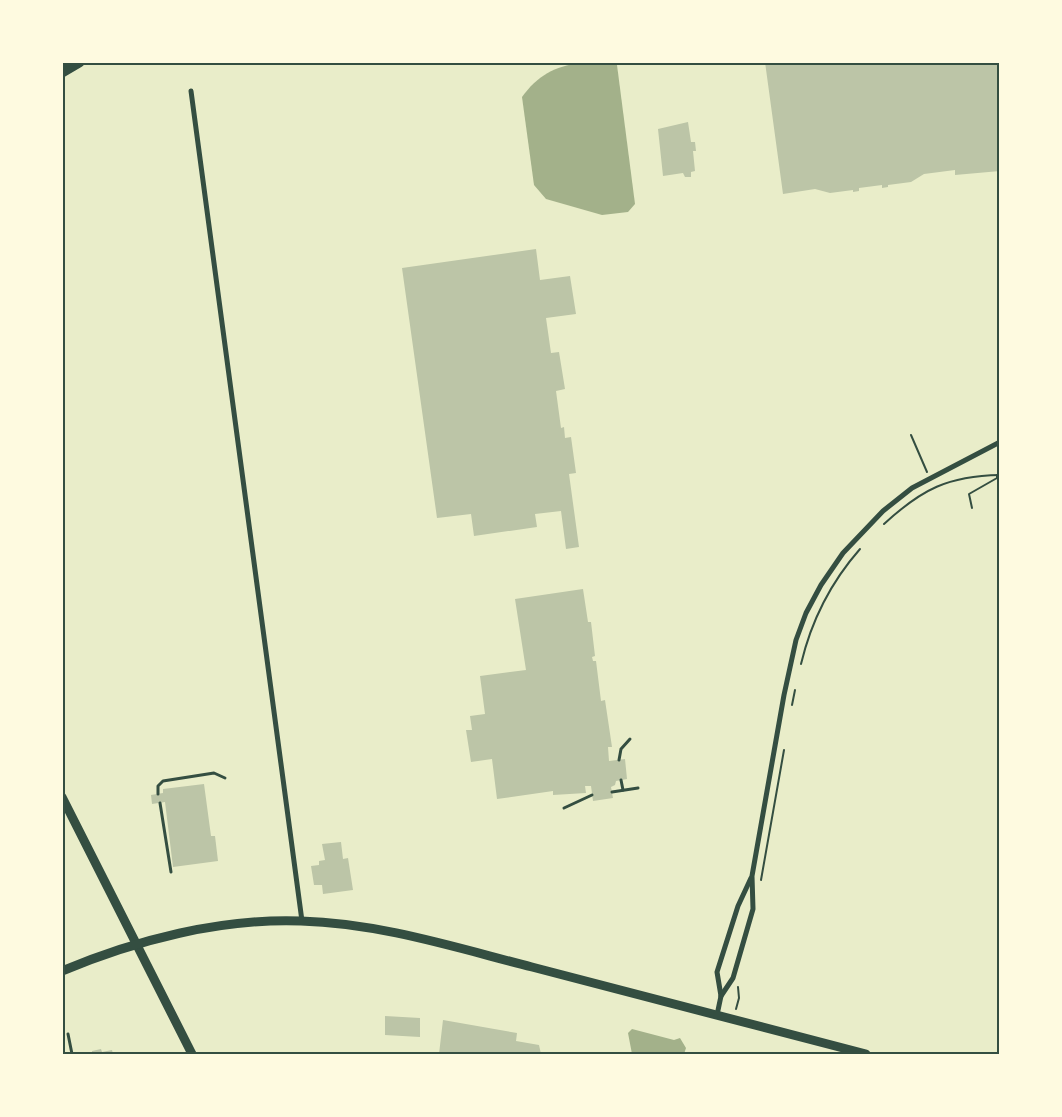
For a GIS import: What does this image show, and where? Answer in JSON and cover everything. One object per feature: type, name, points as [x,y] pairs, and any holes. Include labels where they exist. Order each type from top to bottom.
[{"type":"highway","points":[[62,72],[79,62]]},
{"type":"main road","points":[[62,797],[192,1054]]},
{"type":"main road","points":[[62,971],[104,953],[209,928],[302,921],[350,925],[411,937],[866,1054]]},
{"type":"street","points":[[192,91],[289,805],[302,921]]},
{"type":"street","points":[[721,996],[733,978],[753,909],[752,876],[788,674],[806,613],[821,585],[843,553],[864,529],[905,494],[930,477],[1000,442]]},
{"type":"street","points":[[718,1015],[721,996],[717,972],[738,906],[752,876]]},
{"type":"lane","points":[[619,760],[621,749],[630,740]]},
{"type":"lane","points":[[158,794],[158,786],[163,781],[214,774],[225,778]]},
{"type":"lane","points":[[621,780],[623,790]]},
{"type":"lane","points":[[612,792],[638,788]]},
{"type":"lane","points":[[564,808],[592,795]]},
{"type":"lane","points":[[160,803],[171,872]]},
{"type":"lane","points":[[68,1034],[72,1054]]},
{"type":"path","points":[[911,435],[936,487]]},
{"type":"path","points":[[880,528],[913,500],[952,479],[998,475]]},
{"type":"path","points":[[972,508],[969,494],[997,478],[998,475]]},
{"type":"path","points":[[799,669],[810,632],[823,603],[843,571],[862,546]]},
{"type":"path","points":[[792,706],[796,683]]},
{"type":"path","points":[[761,880],[784,748]]},
{"type":"path","points":[[733,1020],[739,998],[738,983]]},
{"type":"shaded area","points":[[615,63],[617,65],[635,204],[628,212],[602,215],[546,199],[534,185],[522,97],[534,83],[547,73],[571,64]]},
{"type":"shaded area","points":[[632,1029],[674,1040],[680,1038],[686,1048],[684,1054],[632,1054],[628,1033]]},
{"type":"building","points":[[765,62],[1000,62],[1000,171],[955,175],[955,170],[924,174],[911,182],[888,185],[888,187],[882,188],[882,185],[859,188],[859,191],[853,192],[853,190],[830,193],[815,189],[783,194]]},
{"type":"building","points":[[688,122],[691,142],[695,142],[696,151],[693,151],[695,171],[691,172],[691,177],[685,177],[683,173],[663,176],[658,129]]},
{"type":"building","points":[[536,249],[540,280],[570,276],[576,314],[546,318],[551,353],[559,352],[565,389],[556,391],[561,428],[564,427],[565,438],[571,437],[576,473],[569,474],[579,547],[566,549],[561,511],[535,514],[537,527],[474,536],[471,514],[437,518],[402,268]]},
{"type":"building","points":[[583,589],[588,622],[591,622],[595,656],[592,657],[593,661],[596,661],[601,701],[605,700],[612,747],[608,747],[609,761],[625,759],[627,779],[616,781],[615,785],[611,787],[613,798],[593,801],[591,786],[585,786],[586,793],[553,795],[553,791],[497,799],[492,759],[471,762],[466,730],[472,730],[470,716],[485,714],[480,676],[526,670],[515,599]]},
{"type":"building","points":[[204,784],[211,836],[215,836],[218,861],[173,867],[165,802],[152,804],[151,795],[163,793],[163,789]]},
{"type":"building","points":[[341,842],[343,859],[348,858],[353,890],[323,894],[322,885],[314,885],[311,866],[319,865],[319,861],[325,860],[322,844]]},
{"type":"building","points":[[385,1016],[420,1018],[420,1037],[385,1035]]},
{"type":"building","points":[[443,1020],[517,1033],[516,1041],[539,1045],[541,1054],[439,1054]]},
{"type":"building","points":[[101,1049],[102,1052],[112,1050],[113,1054],[92,1054],[92,1051]]}]
